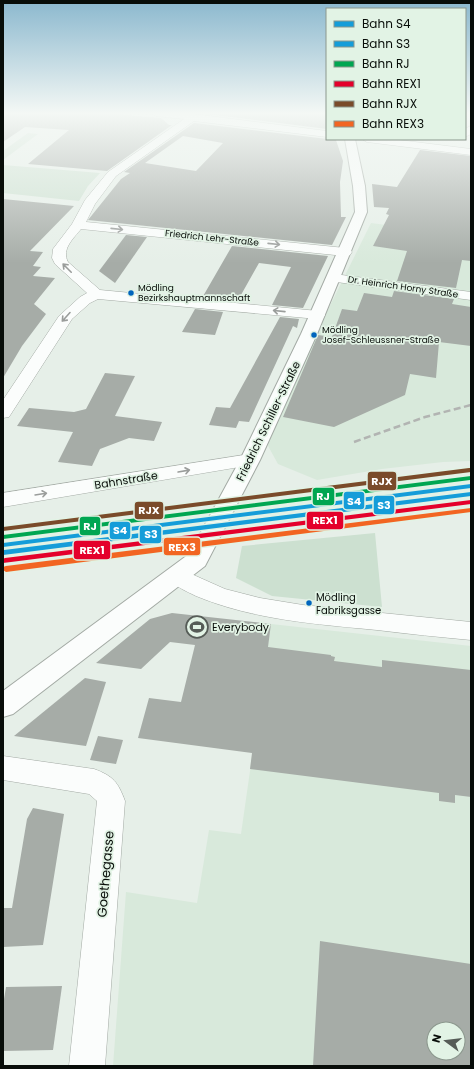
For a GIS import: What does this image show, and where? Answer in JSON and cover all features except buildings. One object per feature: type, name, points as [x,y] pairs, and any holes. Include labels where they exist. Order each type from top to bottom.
[{"type":"street","points":[[96,294],[67,270],[59,258],[60,249],[78,225],[89,203],[112,174],[128,163]]},
{"type":"street","name":"Friedrich Schiller-Straße","points":[[3,706],[178,576],[197,560],[210,539],[250,460],[318,315],[361,212],[359,186],[355,163]]},
{"type":"street","name":"Friedrich Lehr-Straße","points":[[78,225],[345,252]]},
{"type":"street","name":"Dr. Heinrich Horny Straße","points":[[334,278],[471,296]]},
{"type":"street","points":[[3,413],[43,349],[66,316],[85,300],[96,294],[318,315]]},
{"type":"street","name":"Bahnstraße","points":[[3,500],[250,460]]},
{"type":"street","points":[[178,576],[193,586],[244,604],[289,612],[471,631]]},
{"type":"street","name":"Goethegasse","points":[[3,768],[94,782],[104,787],[109,794],[111,801],[87,1066]]},
{"type":"shaded area","points":[[3,165],[100,173],[88,186],[79,201],[3,193]]},
{"type":"shaded area","points":[[371,223],[471,236],[471,461],[443,462],[382,469],[317,480],[278,464],[267,444],[317,332]]},
{"type":"shaded area","points":[[375,533],[382,607],[272,596],[236,578],[242,546]]},
{"type":"shaded area","points":[[271,624],[471,646],[471,1066],[113,1066],[126,892],[197,903],[209,830],[241,834]]},
{"type":"railway","points":[[354,442],[425,417],[471,405]]},
{"type":"rail line","name":"RJX","points":[[3,529],[469,470]]},
{"type":"rail line","name":"RJ","points":[[3,537],[470,478]]},
{"type":"rail line","name":"S4","points":[[3,545],[471,486]]},
{"type":"rail line","name":"S3","points":[[4,553],[471,494]]},
{"type":"rail line","name":"REX1","points":[[5,561],[471,502]]},
{"type":"rail line","name":"REX3","points":[[6,569],[471,510]]},
{"type":"place","name":"Mödling Bezirkshauptmannschaft","points":[[131,293]]},
{"type":"place","name":"Mödling Josef-Schleussner-Straße","points":[[314,335]]},
{"type":"place","name":"Mödling Fabriksgasse","points":[[309,603]]},
{"type":"place","name":"Everybody","points":[[197,627]]}]
